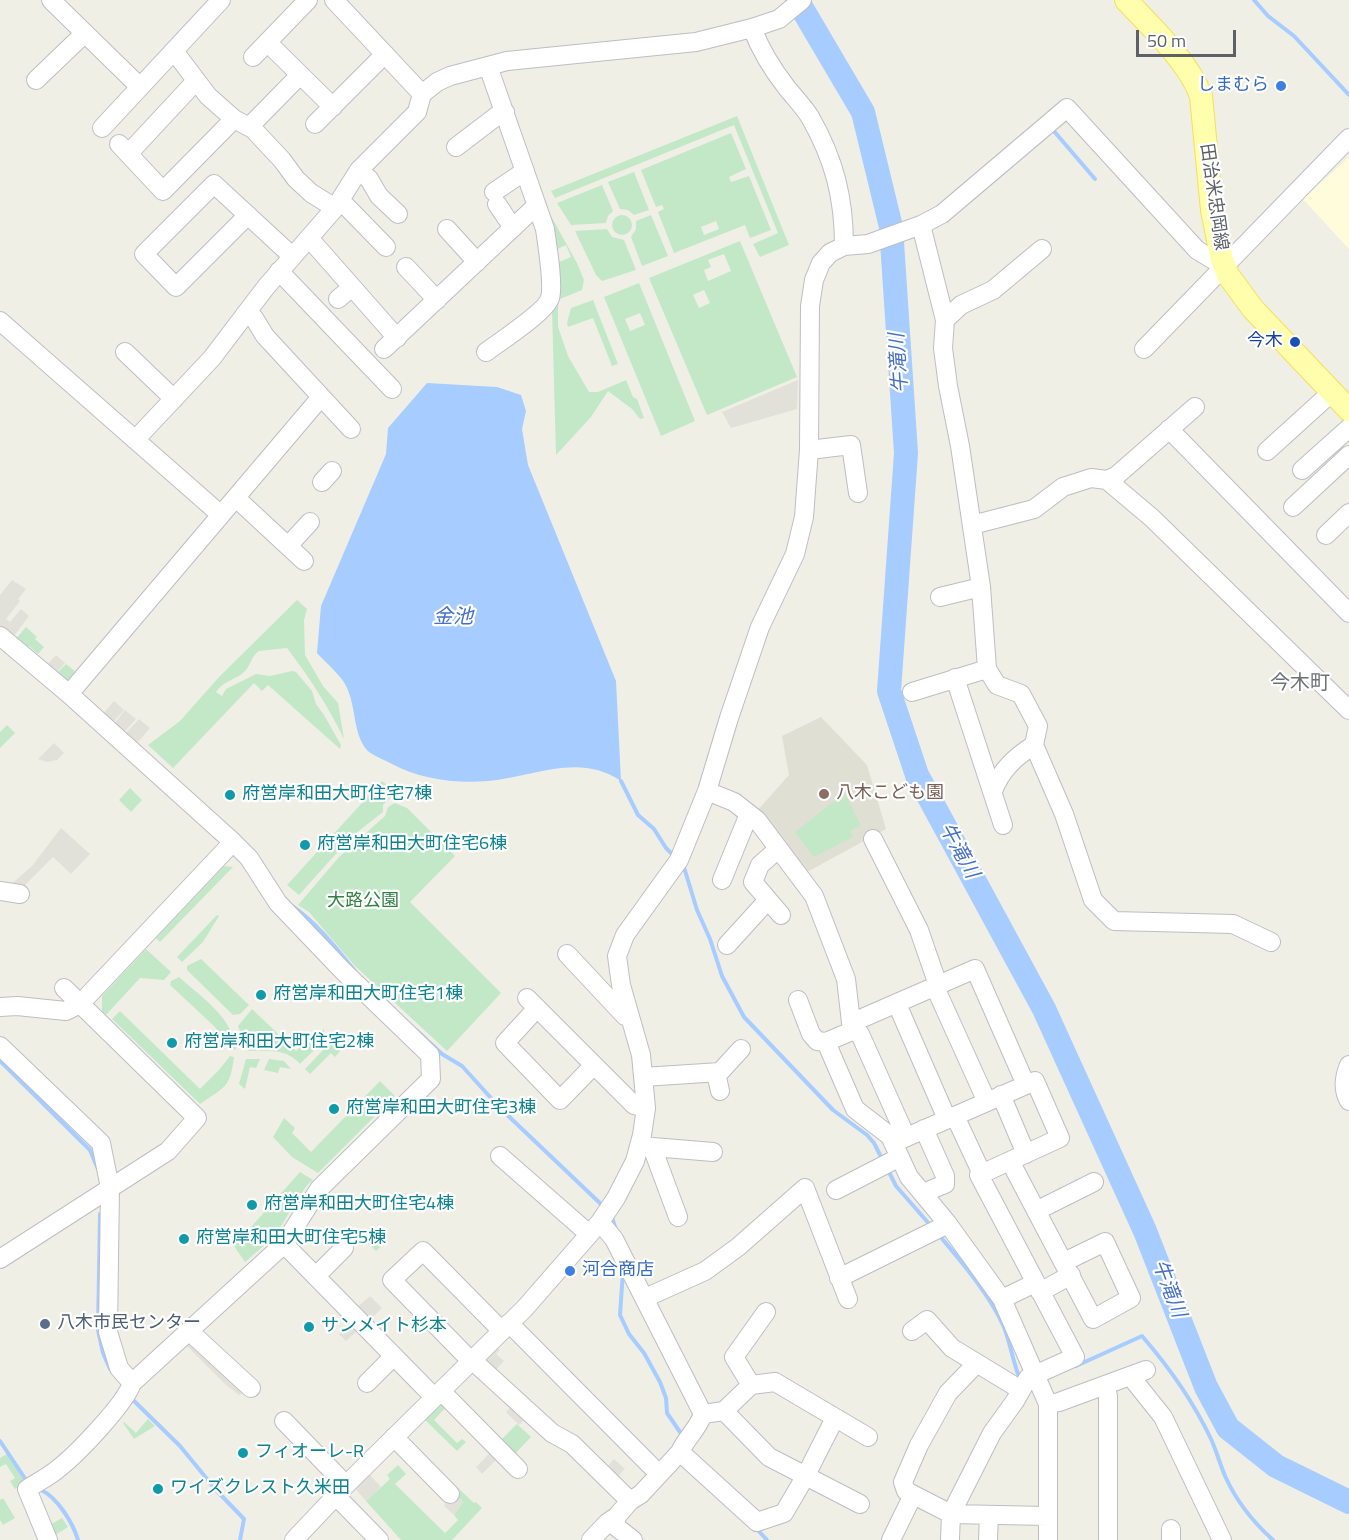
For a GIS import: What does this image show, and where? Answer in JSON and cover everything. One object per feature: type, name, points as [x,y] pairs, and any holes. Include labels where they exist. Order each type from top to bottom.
[{"type":"main road","name":"田治米忠岡線","points":[[1126,0],[1174,54],[1197,85],[1201,96],[1212,210],[1225,267],[1253,309],[1349,410]]},
{"type":"street","points":[[51,0],[140,87]]},
{"type":"street","points":[[253,57],[308,0]]},
{"type":"street","points":[[334,0],[422,94]]},
{"type":"street","points":[[135,440],[212,358],[228,327],[245,314],[337,205],[359,170],[417,112],[422,94],[436,82],[507,61],[696,42],[779,19],[802,0]]},
{"type":"street","points":[[102,128],[174,51],[210,4]]},
{"type":"street","points":[[752,28],[760,51],[809,116],[838,179],[844,222],[844,246]]},
{"type":"street","points":[[36,80],[85,33]]},
{"type":"street","points":[[267,42],[333,107]]},
{"type":"street","points":[[174,51],[208,96],[266,141],[296,179],[311,193],[337,205],[346,206],[386,247]]},
{"type":"street","points":[[315,124],[385,54]]},
{"type":"street","points":[[486,352],[543,309],[550,298],[545,229],[506,112],[488,66]]},
{"type":"street","points":[[196,81],[123,149],[163,191],[300,75]]},
{"type":"street","points":[[678,1217],[645,1147],[646,1108],[641,1055],[621,985],[617,956],[625,935],[679,860],[707,791],[760,627],[795,554],[804,517],[809,450],[810,306],[814,280],[821,263],[830,253],[844,246],[868,244],[916,227],[942,214],[1067,108],[1197,250],[1225,267]]},
{"type":"street","points":[[456,147],[498,115],[506,112]]},
{"type":"street","points":[[1144,349],[1349,138]]},
{"type":"street","points":[[359,170],[398,214]]},
{"type":"street","points":[[513,228],[495,198],[525,171]]},
{"type":"street","points":[[248,215],[176,287],[144,254],[214,184],[248,215],[292,256]]},
{"type":"street","points":[[309,238],[352,287],[391,344],[536,206]]},
{"type":"street","points":[[916,227],[945,320],[943,348],[981,587],[987,669],[997,685],[1021,694],[1038,726],[1034,745],[1064,814],[1093,900],[1114,921],[1233,924],[1271,942]]},
{"type":"street","points":[[447,229],[477,262]]},
{"type":"street","points":[[945,320],[961,305],[993,290],[1042,249]]},
{"type":"street","points":[[406,267],[436,300]]},
{"type":"street","points":[[279,271],[392,389]]},
{"type":"street","points":[[338,299],[352,287]]},
{"type":"street","points":[[245,314],[254,318],[265,336],[303,367],[321,397],[342,409],[351,429]]},
{"type":"street","points":[[0,321],[221,515]]},
{"type":"street","points":[[125,352],[174,399]]},
{"type":"street","points":[[1267,451],[1277,433],[1332,392]]},
{"type":"street","points":[[69,694],[321,397]]},
{"type":"street","points":[[972,525],[1034,509],[1063,487],[1090,478],[1107,480],[1116,476],[1195,407]]},
{"type":"street","points":[[1302,471],[1349,428]]},
{"type":"street","points":[[1169,429],[1349,613]]},
{"type":"street","points":[[809,450],[851,445],[858,493]]},
{"type":"street","points":[[1293,507],[1349,455]]},
{"type":"street","points":[[1107,480],[1152,518],[1349,710]]},
{"type":"street","points":[[236,498],[304,561]]},
{"type":"street","points":[[1326,535],[1349,513]]},
{"type":"street","points":[[288,546],[310,522]]},
{"type":"street","points":[[940,597],[981,587]]},
{"type":"street","points":[[2,643],[69,694],[233,842],[249,858],[278,903],[343,971],[430,1055],[431,1078],[319,1189],[284,1244],[128,1390],[78,1451],[59,1469],[27,1489],[48,1540]]},
{"type":"street","points":[[912,692],[987,669]]},
{"type":"street","points":[[956,678],[1003,825]]},
{"type":"street","points":[[993,791],[1005,768],[1019,754],[1034,745]]},
{"type":"street","points":[[707,791],[734,802],[757,820],[814,896],[846,979],[852,1027],[860,1034],[909,1177],[948,1224],[1002,1299],[1048,1404],[1048,1540]]},
{"type":"street","points":[[722,880],[749,814]]},
{"type":"street","points":[[873,839],[919,930],[936,986],[994,1098],[1036,1211],[1067,1269],[1038,1287],[1002,1299]]},
{"type":"street","points":[[0,1007],[17,1006],[66,1011],[80,1004],[233,842]]},
{"type":"street","points":[[778,849],[760,865],[753,882],[781,915]]},
{"type":"street","points":[[0,891],[21,894]]},
{"type":"street","points":[[727,945],[767,901]]},
{"type":"street","points":[[567,954],[625,1016],[630,1017]]},
{"type":"street","points":[[798,1000],[811,1034],[817,1041],[826,1042],[897,1004],[975,969],[1026,1084]]},
{"type":"street","points":[[0,1259],[168,1151],[197,1118],[64,988]]},
{"type":"street","points":[[594,1065],[560,1100],[505,1043],[532,1003],[594,1065],[634,1105],[646,1108]]},
{"type":"street","points":[[897,1004],[987,1172]]},
{"type":"street","points":[[826,1042],[855,1109],[900,1146]]},
{"type":"street","points":[[0,1046],[101,1143],[110,1188],[108,1332],[128,1390]]},
{"type":"street","points":[[643,1077],[720,1072],[741,1049]]},
{"type":"street","points":[[1349,1065],[1344,1078],[1346,1098],[1349,1101]]},
{"type":"street","points":[[716,1072],[720,1091]]},
{"type":"street","points":[[836,1190],[924,1129],[1035,1081],[1060,1138],[979,1175],[1074,1358],[1028,1378],[992,1433],[951,1514],[950,1540]]},
{"type":"street","points":[[923,1193],[945,1184],[945,1176],[924,1129]]},
{"type":"street","points":[[645,1147],[713,1152]]},
{"type":"street","points":[[294,1540],[341,1490],[506,1327],[594,1228],[616,1197],[645,1147]]},
{"type":"street","points":[[500,1156],[594,1228],[615,1239],[703,1414],[700,1424],[686,1439],[680,1452],[641,1494],[630,1501],[591,1540]]},
{"type":"street","points":[[1036,1211],[1094,1182]]},
{"type":"street","points":[[645,1298],[705,1271],[738,1247],[805,1188],[848,1299]]},
{"type":"street","points":[[839,1278],[948,1224]]},
{"type":"street","points":[[284,1244],[394,1356],[518,1469]]},
{"type":"street","points":[[316,1276],[344,1248]]},
{"type":"street","points":[[630,1501],[572,1444],[552,1433],[472,1360],[392,1280],[423,1251],[506,1327],[564,1369],[599,1426],[659,1474]]},
{"type":"street","points":[[750,1385],[734,1357],[766,1312]]},
{"type":"street","points":[[912,1331],[927,1320],[952,1348],[1021,1390]]},
{"type":"street","points":[[189,1331],[251,1388]]},
{"type":"street","points":[[367,1383],[394,1356]]},
{"type":"street","points":[[977,1364],[948,1393],[919,1445],[903,1482],[906,1491],[951,1514],[1047,1516]]},
{"type":"street","points":[[1048,1404],[1139,1374],[1163,1417],[1222,1540]]},
{"type":"street","points":[[703,1414],[724,1411],[750,1385],[775,1382],[868,1437]]},
{"type":"street","points":[[1105,1386],[1107,1396],[1108,1540]]},
{"type":"street","points":[[724,1411],[769,1457],[860,1504]]},
{"type":"street","points":[[680,1452],[757,1522],[784,1513],[835,1418]]},
{"type":"street","points":[[284,1421],[302,1430],[341,1490],[379,1540]]},
{"type":"street","points":[[394,1437],[450,1494]]},
{"type":"street","points":[[891,1540],[913,1495]]},
{"type":"street","points":[[988,1540],[989,1515]]},
{"type":"street","points":[[617,1516],[615,1526],[633,1540]]},
{"type":"shaded area","points":[[1349,157],[1349,249],[1303,199]]},
{"type":"shaded area","points":[[798,380],[797,409],[731,428],[722,412]]},
{"type":"shaded area","points":[[12,580],[26,589],[6,619],[10,622],[21,609],[29,616],[11,640],[0,630],[0,595]]},
{"type":"shaded area","points":[[56,655],[65,663],[55,674],[46,666]]},
{"type":"shaded area","points":[[114,701],[124,710],[113,722],[103,714]]},
{"type":"shaded area","points":[[125,710],[136,719],[124,732],[114,724]]},
{"type":"shaded area","name":"八木こども園","points":[[821,717],[867,765],[886,829],[807,872],[756,812],[789,775],[782,736]]},
{"type":"shaded area","points":[[139,719],[150,728],[137,743],[126,733]]},
{"type":"shaded area","points":[[54,743],[64,753],[57,760],[47,762],[38,759]]},
{"type":"shaded area","points":[[61,828],[90,854],[71,874],[53,857],[21,889],[8,887],[32,866]]},
{"type":"shaded area","points":[[370,1296],[382,1308],[368,1322],[355,1309]]},
{"type":"shaded area","points":[[353,1320],[360,1328],[346,1341],[339,1334]]},
{"type":"shaded area","points":[[186,1342],[195,1343],[246,1392],[239,1395],[225,1384],[185,1344]]},
{"type":"shaded area","points":[[495,1346],[500,1350],[496,1354],[504,1361],[493,1373],[486,1366],[486,1356]]},
{"type":"shaded area","points":[[514,1403],[528,1416],[519,1425],[506,1412]]},
{"type":"shaded area","points":[[493,1450],[499,1457],[482,1474],[476,1467]]},
{"type":"shaded area","points":[[614,1459],[625,1469],[615,1479],[605,1469]]},
{"type":"shaded area","points":[[368,1473],[381,1487],[366,1501],[354,1487]]},
{"type":"shaded area","points":[[454,1492],[463,1502],[454,1515],[444,1506]]},
{"type":"green space","points":[[737,116],[789,245],[760,257],[753,244],[778,233],[734,125],[555,198],[551,191]]},
{"type":"green space","points":[[731,133],[746,169],[729,177],[731,182],[749,176],[771,230],[750,238],[745,225],[674,253],[658,212],[664,209],[662,205],[656,207],[641,170]],"holes":[[[716,221],[719,229],[704,235],[701,227]]]},
{"type":"green space","points":[[634,172],[649,210],[634,215],[628,210],[620,209],[608,182]]},
{"type":"green space","points":[[602,185],[613,211],[606,223],[571,225],[557,203]]},
{"type":"green space","points":[[540,196],[577,263],[584,280],[582,290],[560,299],[558,304],[558,327],[568,356],[589,392],[598,392],[626,380],[633,397],[637,399],[644,418],[640,419],[632,409],[608,391],[591,417],[556,455],[552,309],[555,254],[559,262],[571,257],[566,245],[553,251]]},
{"type":"green space","points":[[622,215],[629,218],[632,225],[629,232],[622,235],[615,232],[612,225],[615,218]]},
{"type":"green space","points":[[651,215],[668,256],[642,266],[631,237],[636,229],[636,221]]},
{"type":"green space","points":[[607,229],[612,237],[624,240],[636,270],[602,281],[596,275],[575,231]]},
{"type":"green space","points":[[740,241],[797,377],[707,415],[649,278]],"holes":[[[724,254],[731,271],[708,281],[704,270],[711,267],[708,260]],[[704,290],[710,303],[699,308],[693,295]]]},
{"type":"green space","points":[[639,283],[695,421],[661,436],[604,297]],"holes":[[[640,313],[645,325],[630,331],[625,319]]]},
{"type":"green space","points":[[593,300],[618,364],[612,366],[593,318],[568,327],[571,308]]},
{"type":"green space","points":[[297,600],[307,609],[304,620],[305,655],[323,686],[338,703],[344,739],[318,692],[287,648],[259,651],[254,655],[245,671],[216,692],[222,696],[226,689],[256,674],[270,676],[296,672],[312,691],[316,704],[341,745],[340,749],[268,685],[262,691],[254,683],[173,768],[148,745],[180,721],[219,677]]},
{"type":"green space","points":[[26,627],[44,647],[38,654],[29,646],[25,650],[14,641]]},
{"type":"green space","points":[[66,664],[76,672],[67,682],[57,673]]},
{"type":"green space","points":[[7,725],[15,733],[0,748],[0,732]]},
{"type":"green space","points":[[382,781],[396,792],[383,805],[383,812],[351,837],[299,895],[287,885]]},
{"type":"green space","points":[[130,788],[142,800],[131,812],[119,800]]},
{"type":"green space","points":[[845,793],[861,826],[850,831],[853,837],[814,857],[795,832]]},
{"type":"green space","name":"大路公園","points":[[395,803],[407,808],[455,856],[410,902],[501,993],[447,1051],[354,965],[309,912],[298,905],[339,857],[385,816],[388,807]]},
{"type":"green space","points":[[224,866],[233,867],[160,942],[156,938]]},
{"type":"green space","points":[[217,915],[219,916],[203,942],[182,962],[177,957]]},
{"type":"green space","points":[[146,949],[171,972],[164,980],[140,978],[106,1015],[102,1011],[102,996]]},
{"type":"green space","points":[[201,959],[249,1005],[240,1014],[233,1015],[187,970],[187,966]]},
{"type":"green space","points":[[179,977],[223,1018],[234,1038],[236,1050],[228,1046],[215,1027],[170,985],[171,981]]},
{"type":"green space","points":[[252,1009],[296,1051],[307,1041],[311,1044],[324,1029],[324,1034],[316,1048],[300,1064],[283,1053],[249,1051],[246,1049],[238,1026]]},
{"type":"green space","points":[[120,1011],[200,1089],[230,1056],[234,1057],[228,1081],[220,1090],[200,1104],[112,1019]]},
{"type":"green space","points":[[335,1034],[345,1045],[335,1057],[331,1053],[310,1074],[305,1069],[328,1045],[332,1035]]},
{"type":"green space","points":[[246,1059],[260,1059],[256,1068],[250,1067],[245,1089],[239,1084]]},
{"type":"green space","points":[[269,1059],[284,1061],[291,1069],[280,1067],[278,1073],[264,1070]]},
{"type":"green space","points":[[380,1081],[395,1096],[318,1173],[292,1157],[273,1137],[284,1118],[295,1128],[292,1133],[311,1152]]},
{"type":"green space","points":[[300,1172],[313,1180],[307,1185],[274,1237],[245,1262],[234,1246]]},
{"type":"green space","points":[[373,1225],[388,1240],[376,1251],[361,1236]]},
{"type":"green space","points":[[441,1402],[448,1405],[434,1420],[457,1443],[462,1439],[466,1442],[457,1451],[424,1419]]},
{"type":"green space","points":[[148,1419],[155,1426],[134,1439],[123,1423],[136,1433]]},
{"type":"green space","points":[[517,1424],[531,1437],[513,1456],[499,1442]]},
{"type":"green space","points":[[7,1454],[26,1483],[15,1489],[10,1481],[15,1478],[6,1464],[0,1467],[0,1458]]},
{"type":"green space","points":[[398,1465],[406,1474],[395,1484],[445,1533],[458,1520],[454,1515],[463,1502],[454,1492],[458,1488],[482,1508],[452,1540],[401,1540],[366,1501],[390,1479],[387,1475]]},
{"type":"green space","points":[[3,1498],[15,1518],[3,1525],[0,1520],[0,1500]]},
{"type":"green space","points":[[62,1518],[68,1527],[52,1537],[48,1526]]},
{"type":"water","name":"金池","points":[[427,383],[497,387],[521,395],[526,411],[522,429],[528,465],[616,681],[621,781],[589,768],[572,767],[476,782],[425,777],[401,768],[366,749],[359,735],[350,695],[345,684],[317,653],[321,606],[386,454],[388,428]]},
{"type":"waterway","name":"牛滝川","points":[[797,0],[863,112],[891,227],[906,453],[889,691],[917,775],[1044,1009],[1145,1231],[1206,1387],[1228,1428],[1276,1466],[1349,1502]]},
{"type":"waterway","points":[[1254,0],[1268,16],[1294,36],[1349,95]]},
{"type":"waterway","points":[[1053,130],[1095,179]]},
{"type":"waterway","points":[[621,781],[638,815],[654,829],[674,856]]},
{"type":"waterway","points":[[683,864],[697,910],[710,939],[722,976],[744,1017],[833,1110],[867,1135],[882,1159]]},
{"type":"waterway","points":[[292,906],[318,928],[355,971]]},
{"type":"waterway","points":[[416,1030],[442,1054],[462,1066],[501,1109],[603,1206]]},
{"type":"waterway","points":[[0,1061],[90,1150],[97,1167]]},
{"type":"waterway","points":[[888,1170],[896,1186],[931,1226]]},
{"type":"waterway","points":[[100,1214],[98,1330],[103,1353],[110,1369]]},
{"type":"waterway","points":[[611,1214],[616,1230]]},
{"type":"waterway","points":[[939,1235],[974,1278],[997,1314],[1005,1331],[1018,1374]]},
{"type":"waterway","points":[[623,1271],[620,1315],[629,1334],[644,1353],[660,1382],[666,1398],[667,1413],[682,1435]]},
{"type":"waterway","points":[[1076,1366],[1142,1336],[1189,1398],[1211,1439],[1224,1473],[1240,1503],[1273,1540]]},
{"type":"waterway","points":[[130,1397],[180,1446],[216,1490],[244,1519],[240,1540]]},
{"type":"waterway","points":[[0,1441],[28,1483]]},
{"type":"waterway","points":[[41,1490],[53,1498],[64,1511],[78,1540]]},
{"type":"waterway","points":[[755,1527],[767,1540]]},
{"type":"place","name":"しまむら","points":[[1281,86]]},
{"type":"place","name":"今木","points":[[1295,342]]},
{"type":"place","name":"八木こども園","points":[[824,794]]},
{"type":"place","name":"府営岸和田大町住宅7棟","points":[[230,795]]},
{"type":"place","name":"府営岸和田大町住宅6棟","points":[[305,845]]},
{"type":"place","name":"府営岸和田大町住宅1棟","points":[[261,995]]},
{"type":"place","name":"府営岸和田大町住宅2棟","points":[[172,1043]]},
{"type":"place","name":"府営岸和田大町住宅3棟","points":[[334,1109]]},
{"type":"place","name":"府営岸和田大町住宅4棟","points":[[252,1205]]},
{"type":"place","name":"府営岸和田大町住宅5棟","points":[[184,1239]]},
{"type":"place","name":"河合商店","points":[[570,1271]]},
{"type":"place","name":"八木市民センター","points":[[45,1324]]},
{"type":"place","name":"サンメイト杉本","points":[[309,1327]]},
{"type":"place","name":"フィオーレ-R","points":[[243,1453]]},
{"type":"place","name":"ワイズクレスト久米田","points":[[158,1489]]},
{"type":"district","name":"今木町","points":[[1300,684]]}]
